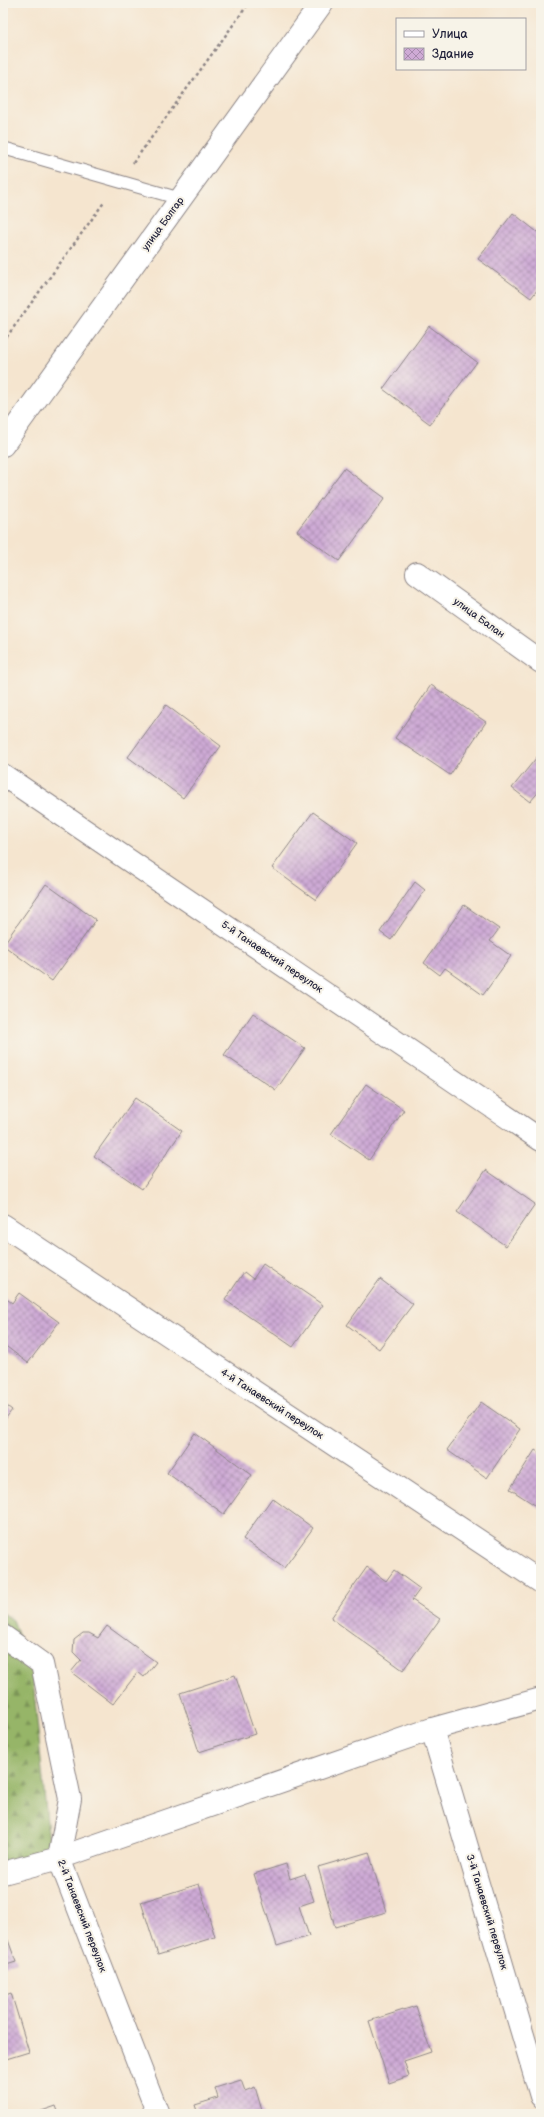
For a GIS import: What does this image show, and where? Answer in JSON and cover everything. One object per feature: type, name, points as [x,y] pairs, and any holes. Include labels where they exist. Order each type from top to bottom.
[{"type":"street","name":"улица Болгар","points":[[3,445],[322,3]]},
{"type":"street","name":"улица Балан","points":[[416,573],[541,662]]},
{"type":"street","name":"5-й Танаевский переулок","points":[[3,774],[541,1140]]},
{"type":"street","name":"4-й Танаевский переулок","points":[[3,1225],[541,1582]]},
{"type":"street","name":"2-й Танаевский переулок","points":[[3,1636],[42,1664],[70,1799],[59,1858],[158,2114]]},
{"type":"street","points":[[3,1873],[59,1858],[432,1729],[541,1699]]},
{"type":"street","name":"3-й Танаевский переулок","points":[[432,1729],[541,2096]]},
{"type":"lane","points":[[3,148],[181,199]]},
{"type":"green space","points":[[3,1613],[13,1620],[32,1670],[51,1862],[3,1877]]},
{"type":"building","points":[[513,213],[541,235],[541,285],[531,298],[478,259]]},
{"type":"building","points":[[429,326],[477,362],[430,424],[383,389]]},
{"type":"building","points":[[344,468],[385,498],[339,561],[297,531]]},
{"type":"building","points":[[431,685],[486,722],[450,775],[395,738]]},
{"type":"building","points":[[166,705],[221,746],[183,798],[128,757]]},
{"type":"building","points":[[541,752],[541,789],[530,802],[512,788]]},
{"type":"building","points":[[313,812],[357,843],[316,900],[272,868]]},
{"type":"building","points":[[415,882],[425,890],[391,940],[380,932]]},
{"type":"building","points":[[46,884],[96,920],[52,981],[3,945]]},
{"type":"building","points":[[464,905],[499,929],[490,941],[511,956],[483,995],[445,968],[440,975],[424,963]]},
{"type":"building","points":[[253,1013],[305,1048],[276,1090],[224,1055]]},
{"type":"building","points":[[366,1084],[404,1110],[369,1160],[331,1134]]},
{"type":"building","points":[[135,1098],[182,1131],[142,1189],[94,1156]]},
{"type":"building","points":[[486,1170],[535,1204],[506,1246],[457,1212]]},
{"type":"building","points":[[263,1264],[323,1305],[293,1347],[225,1300],[244,1272],[253,1279]]},
{"type":"building","points":[[380,1279],[413,1304],[379,1349],[347,1325]]},
{"type":"building","points":[[19,1293],[59,1322],[28,1363],[3,1344],[3,1296],[12,1303]]},
{"type":"building","points":[[481,1402],[520,1429],[487,1478],[447,1450]]},
{"type":"building","points":[[3,1403],[12,1410],[3,1422]]},
{"type":"building","points":[[195,1433],[252,1475],[224,1514],[167,1473]]},
{"type":"building","points":[[535,1450],[541,1454],[541,1509],[510,1489]]},
{"type":"building","points":[[272,1498],[313,1528],[284,1568],[243,1539]]},
{"type":"building","points":[[367,1567],[386,1581],[394,1570],[420,1589],[412,1600],[440,1619],[403,1670],[331,1618]]},
{"type":"building","points":[[107,1626],[156,1662],[144,1677],[138,1672],[113,1704],[71,1672],[81,1660],[73,1652],[74,1640],[83,1633],[89,1633],[98,1638]]},
{"type":"building","points":[[235,1675],[255,1734],[199,1752],[180,1693]]},
{"type":"building","points":[[369,1852],[386,1912],[335,1927],[318,1867]]},
{"type":"building","points":[[286,1864],[290,1879],[305,1874],[314,1901],[299,1906],[309,1936],[277,1946],[254,1874]]},
{"type":"building","points":[[199,1884],[215,1937],[158,1955],[141,1902]]},
{"type":"building","points":[[8,1940],[16,1962],[3,1966],[3,1942]]},
{"type":"building","points":[[11,1993],[29,2052],[3,2060],[3,1996]]},
{"type":"building","points":[[416,2006],[431,2052],[404,2061],[409,2076],[389,2083],[369,2021]]},
{"type":"building","points":[[241,2080],[245,2091],[255,2087],[263,2114],[198,2114],[195,2105],[218,2098],[215,2088]]},
{"type":"building","points":[[56,2106],[59,2114],[33,2114]]}]
